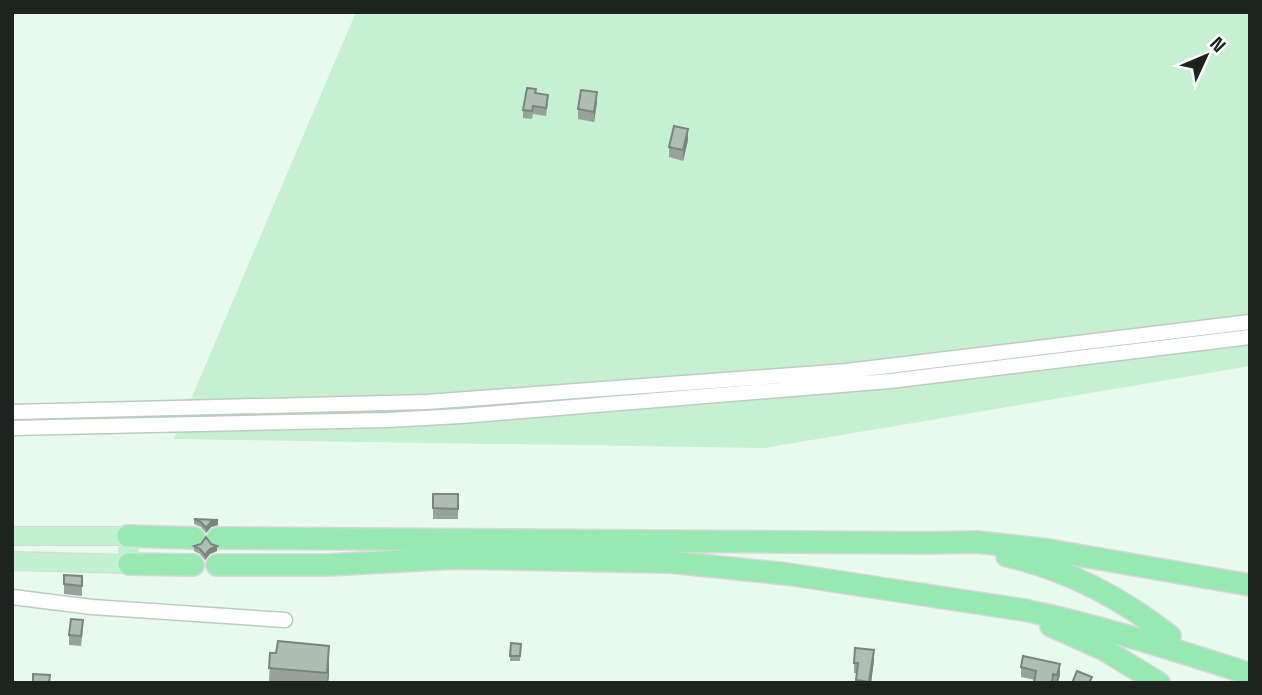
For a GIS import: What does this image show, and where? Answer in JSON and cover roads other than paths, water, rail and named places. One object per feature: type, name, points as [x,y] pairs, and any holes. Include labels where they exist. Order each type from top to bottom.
[{"type":"highway","points":[[128,536],[194,538]]},
{"type":"highway","points":[[218,538],[926,543],[956,541],[1010,545],[1250,584]]},
{"type":"highway","points":[[926,543],[1014,557],[1064,574],[1118,600],[1170,636]]},
{"type":"highway","points":[[217,565],[328,565],[456,558],[670,562],[787,574],[1024,610],[1093,625],[1250,674]]},
{"type":"highway","points":[[129,564],[193,565]]},
{"type":"highway","points":[[992,607],[1080,638],[1127,662],[1159,683]]},
{"type":"main road","points":[[12,536],[128,536],[129,564],[12,561]]},
{"type":"street","points":[[12,412],[427,402],[847,371],[1250,322]]},
{"type":"street","points":[[12,428],[438,418],[890,382],[1250,337]]},
{"type":"street","points":[[12,597],[92,607],[285,620]]}]
